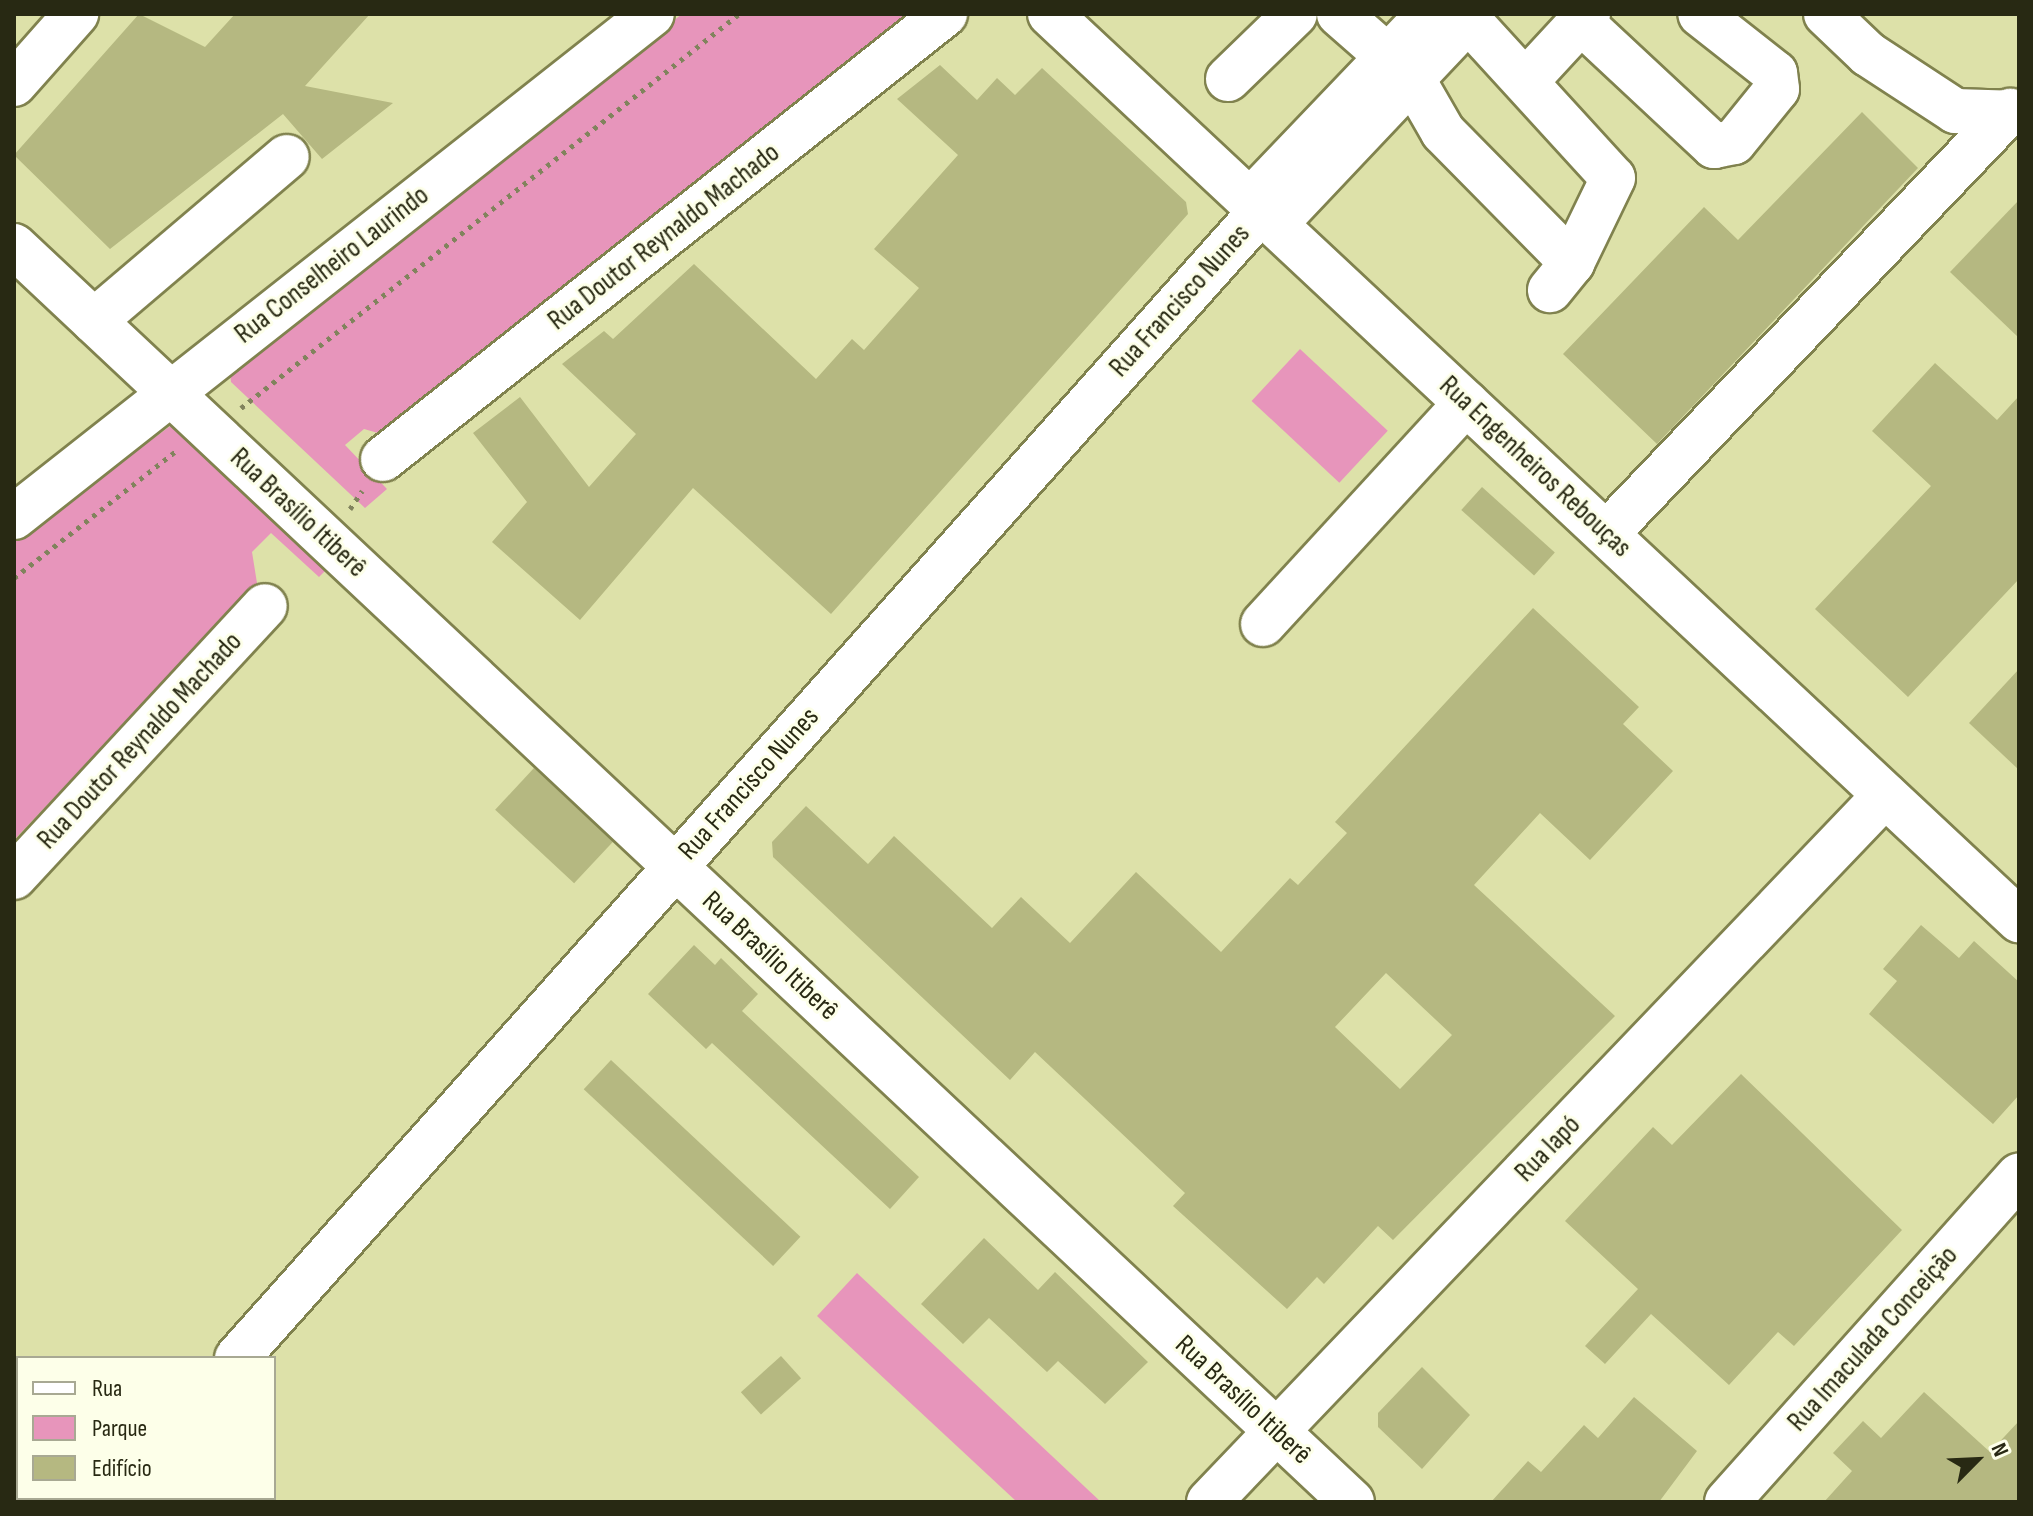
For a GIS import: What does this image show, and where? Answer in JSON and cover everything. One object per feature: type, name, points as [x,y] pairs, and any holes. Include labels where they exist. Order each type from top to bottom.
[{"type":"main road","points":[[14,84],[76,14]]},
{"type":"main road","name":"Rua Conselheiro Laurindo","points":[[14,517],[652,14]]},
{"type":"main road","name":"Rua Doutor Reynaldo Machado","points":[[383,459],[945,14]]},
{"type":"main road","name":"Rua Engenheiros Rebouças","points":[[1050,14],[2019,920]]},
{"type":"main road","points":[[1228,79],[1295,14]]},
{"type":"main road","points":[[1339,14],[1400,68],[1443,132],[1561,277],[1613,178],[1527,80],[1453,16]]},
{"type":"main road","points":[[1527,80],[1585,18],[1714,146],[1734,142],[1777,89],[1775,73],[1700,14]]},
{"type":"main road","points":[[1826,14],[1868,54],[1955,111],[2015,112]]},
{"type":"main road","name":"Rua Francisco Nunes","points":[[239,1356],[1262,212],[1453,16]]},
{"type":"main road","points":[[1607,533],[2015,112]]},
{"type":"main road","points":[[94,321],[287,157]]},
{"type":"main road","name":"Rua Brasílio Itiberê","points":[[14,246],[1352,1502]]},
{"type":"main road","points":[[1263,624],[1466,403]]},
{"type":"main road","name":"Rua Doutor Reynaldo Machado","points":[[14,877],[265,606]]},
{"type":"main road","name":"Rua Iapó","points":[[1209,1502],[1885,795]]},
{"type":"main road","name":"Rua Imaculada Conceição","points":[[1727,1502],[2019,1175]]},
{"type":"path","points":[[260,394],[739,14]]},
{"type":"path","points":[[14,578],[190,440]]},
{"type":"green space","points":[[682,14],[910,14],[385,435],[364,429],[345,445],[387,489],[365,508],[231,382],[230,372]]},
{"type":"green space","points":[[1300,349],[1388,431],[1339,483],[1252,401]]},
{"type":"green space","points":[[173,424],[337,559],[319,577],[271,533],[252,552],[257,583],[14,840],[14,541]]},
{"type":"green space","points":[[857,1273],[1101,1502],[1017,1502],[817,1316]]},
{"type":"building","points":[[139,14],[205,47],[235,14],[370,14],[305,86],[393,103],[322,159],[283,114],[110,249],[14,155]]},
{"type":"building","points":[[940,65],[977,100],[997,78],[1015,95],[1042,68],[1186,202],[1188,214],[831,614],[693,488],[580,620],[492,542],[527,502],[473,433],[520,397],[589,487],[636,434],[562,364],[604,331],[613,339],[694,264],[816,379],[852,339],[864,350],[919,288],[874,249],[958,155],[897,99]]},
{"type":"building","points":[[1862,112],[1918,168],[1657,444],[1563,354],[1704,207],[1738,240]]},
{"type":"building","points":[[2019,200],[2019,338],[1950,272]]},
{"type":"building","points":[[1935,363],[1997,420],[2019,396],[2019,579],[1908,697],[1815,609],[1931,486],[1872,431]]},
{"type":"building","points":[[1482,487],[1555,553],[1534,576],[1461,510]]},
{"type":"building","points":[[1533,608],[1639,707],[1623,724],[1673,771],[1590,860],[1540,813],[1474,885],[1615,1016],[1393,1240],[1378,1226],[1324,1284],[1317,1277],[1287,1309],[1173,1206],[1185,1193],[1035,1052],[1010,1080],[773,857],[772,842],[806,806],[868,864],[894,836],[992,928],[1021,897],[1070,943],[1136,872],[1221,952],[1290,878],[1298,885],[1347,833],[1335,822]],"holes":[[[1386,973],[1452,1035],[1400,1089],[1335,1027]]]},
{"type":"building","points":[[2019,669],[2019,770],[1969,723]]},
{"type":"building","points":[[534,768],[613,842],[574,883],[495,810]]},
{"type":"building","points":[[1921,925],[1959,958],[1974,941],[2019,982],[2019,1095],[1993,1124],[1869,1014],[1897,981],[1883,969]]},
{"type":"building","points":[[694,945],[715,965],[721,958],[758,994],[742,1011],[919,1177],[890,1209],[712,1043],[706,1049],[648,994]]},
{"type":"building","points":[[611,1060],[800,1237],[773,1266],[584,1089]]},
{"type":"building","points":[[1741,1074],[1902,1230],[1794,1346],[1778,1332],[1729,1385],[1651,1314],[1605,1364],[1585,1346],[1638,1289],[1565,1221],[1653,1127],[1672,1145]]},
{"type":"building","points":[[984,1238],[1038,1290],[1055,1272],[1148,1362],[1105,1404],[1058,1361],[1047,1372],[989,1318],[963,1344],[921,1304]]},
{"type":"building","points":[[781,1356],[801,1378],[761,1414],[741,1392]]},
{"type":"building","points":[[1422,1367],[1470,1415],[1422,1469],[1378,1427],[1378,1413]]},
{"type":"building","points":[[1924,1392],[1990,1452],[2019,1421],[2019,1502],[1824,1502],[1852,1471],[1833,1453],[1863,1421],[1881,1438]]},
{"type":"building","points":[[1634,1397],[1697,1451],[1659,1502],[1491,1502],[1528,1461],[1541,1472],[1584,1425],[1598,1438]]}]
